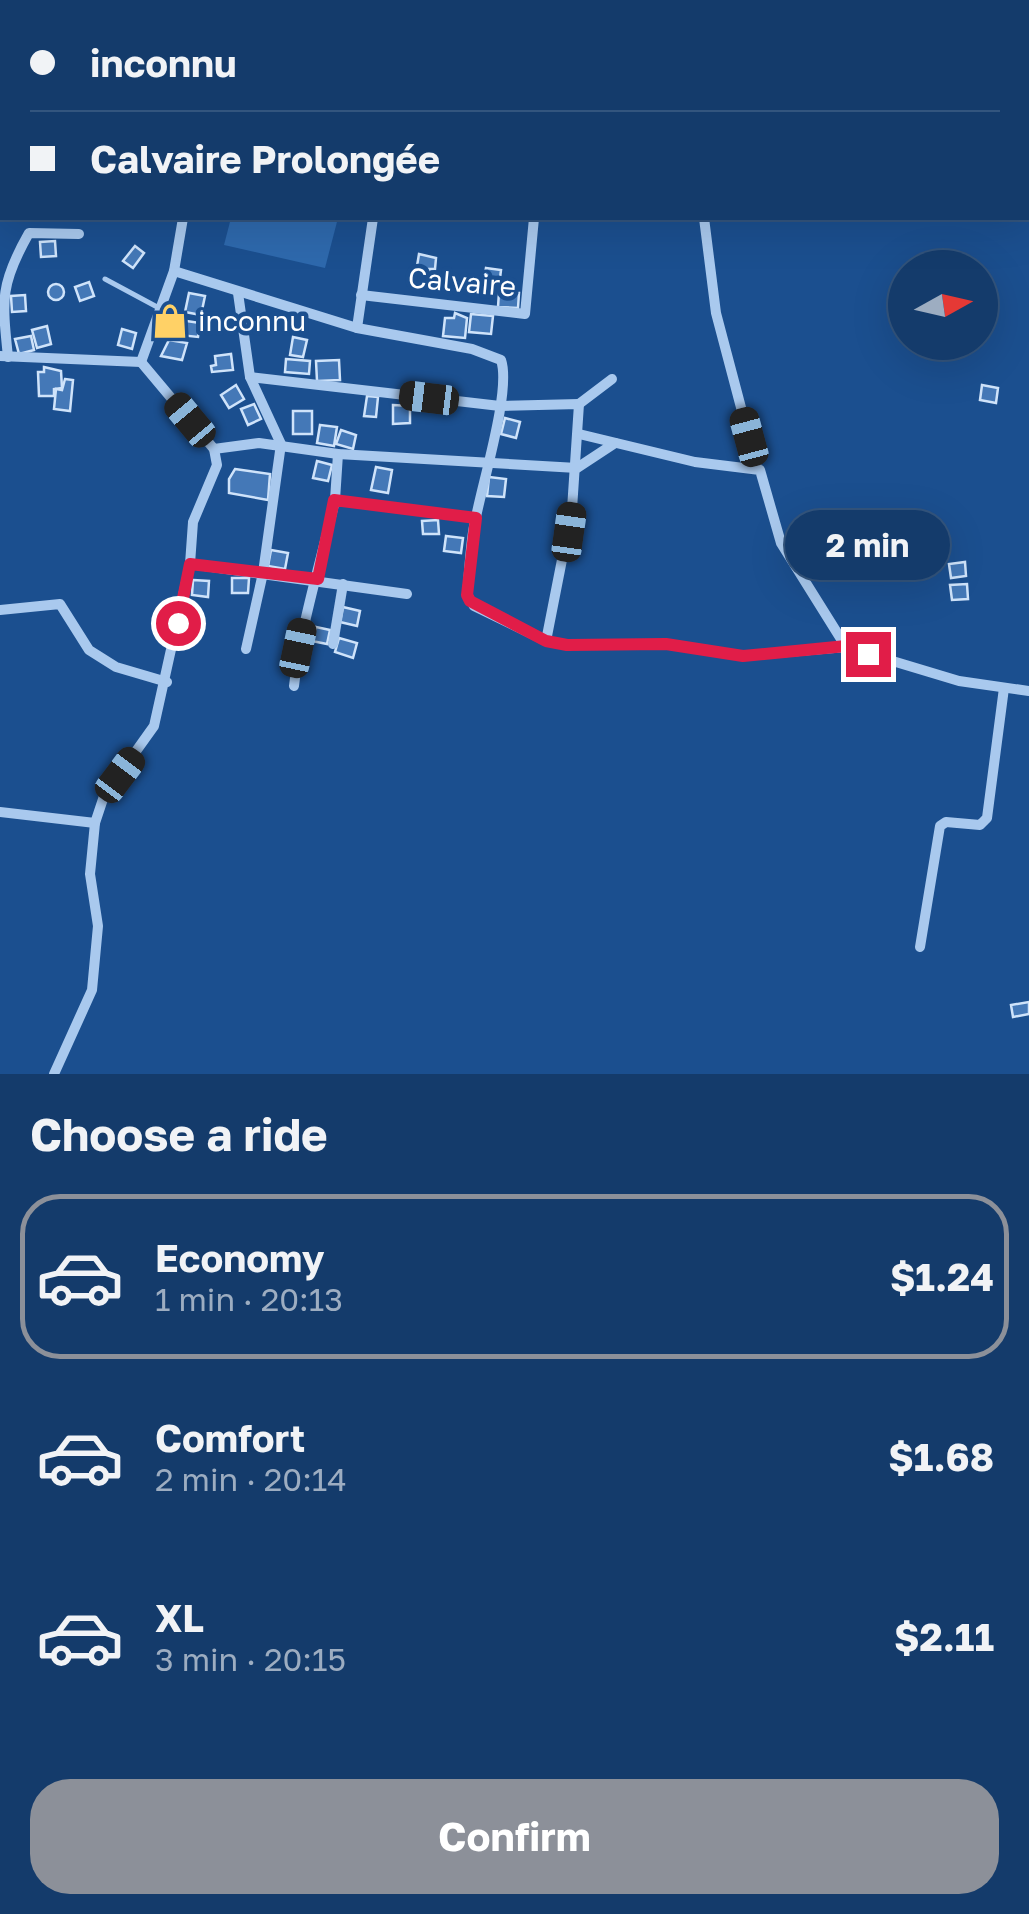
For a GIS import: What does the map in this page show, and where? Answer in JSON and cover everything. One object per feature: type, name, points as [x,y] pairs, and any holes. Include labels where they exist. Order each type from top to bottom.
[{"type":"street","points":[[140,362],[174,271],[183,220]]},
{"type":"street","points":[[357,328],[372,220]]},
{"type":"street","name":"Calvaire","points":[[361,295],[525,314],[534,220]]},
{"type":"street","points":[[704,220],[716,313],[781,543],[846,646]]},
{"type":"street","points":[[54,1074],[92,990],[98,926],[90,874],[95,823],[104,796],[154,726],[167,682],[190,564],[193,522],[217,465],[214,449],[140,362],[4,357],[4,270],[29,233],[79,234]]},
{"type":"street","points":[[174,271],[357,328],[472,349],[500,360],[505,372],[485,465],[467,595],[470,601],[546,641],[567,645],[666,644],[743,656],[846,646],[959,682],[1029,691]]},
{"type":"street","points":[[238,293],[250,377],[281,444],[263,573],[246,649]]},
{"type":"street","points":[[250,377],[500,406],[579,404],[612,380]]},
{"type":"street","points":[[546,641],[566,556],[580,434],[579,404]]},
{"type":"street","points":[[580,434],[695,462],[757,468]]},
{"type":"street","points":[[214,449],[244,443],[281,444],[338,454],[576,468],[614,443]]},
{"type":"street","points":[[294,686],[306,612],[318,579],[334,500],[338,454]]},
{"type":"street","points":[[334,500],[476,518]]},
{"type":"street","points":[[190,564],[407,594]]},
{"type":"street","points":[[333,644],[343,584]]},
{"type":"street","points":[[0,610],[60,604],[89,650],[116,668],[167,682]]},
{"type":"street","points":[[920,948],[940,826],[946,822],[980,825],[987,818],[1004,688]]},
{"type":"street","points":[[0,812],[95,823]]},
{"type":"lane","points":[[105,278],[162,310]]},
{"type":"shaded area","points":[[230,220],[337,220],[325,268],[224,245]]},
{"type":"building","points":[[55,241],[56,256],[41,257],[40,242]]},
{"type":"building","points":[[135,246],[144,253],[133,268],[123,261]]},
{"type":"building","points":[[419,254],[436,258],[435,269],[429,269],[429,273],[416,272]]},
{"type":"building","points":[[486,268],[501,270],[499,286],[483,284]]},
{"type":"building","points":[[89,282],[94,296],[80,301],[75,287]]},
{"type":"building","points":[[56,284],[64,292],[56,300],[48,292]]},
{"type":"building","points":[[499,292],[519,293],[518,308],[498,307]]},
{"type":"building","points":[[189,293],[205,296],[201,315],[185,312]]},
{"type":"building","points":[[25,295],[26,311],[12,312],[11,296]]},
{"type":"building","points":[[455,313],[467,318],[465,338],[443,336],[445,318],[454,318]]},
{"type":"building","points":[[471,314],[493,316],[491,334],[469,332]]},
{"type":"building","points":[[180,320],[200,323],[198,337],[179,335]]},
{"type":"building","points":[[47,326],[51,344],[37,348],[32,330]]},
{"type":"building","points":[[122,329],[136,333],[132,349],[118,345]]},
{"type":"building","points":[[31,336],[34,350],[19,354],[15,339]]},
{"type":"building","points":[[293,337],[307,340],[303,357],[290,355]]},
{"type":"building","points":[[169,340],[187,343],[182,360],[161,356]]},
{"type":"building","points":[[231,354],[233,370],[212,372],[215,356]]},
{"type":"building","points":[[286,359],[310,361],[309,374],[285,372]]},
{"type":"building","points":[[339,360],[340,380],[317,381],[316,361]]},
{"type":"building","points":[[44,367],[61,371],[62,388],[54,389],[54,396],[39,396],[38,372],[44,372]]},
{"type":"building","points":[[65,379],[73,380],[70,411],[54,409],[56,389],[62,390]]},
{"type":"building","points":[[236,385],[244,399],[229,408],[221,395]]},
{"type":"building","points":[[982,385],[998,388],[996,403],[980,400]]},
{"type":"building","points":[[367,396],[378,397],[376,417],[364,416]]},
{"type":"building","points":[[254,404],[261,419],[248,425],[241,409]]},
{"type":"building","points":[[393,405],[410,406],[410,423],[393,424]]},
{"type":"building","points":[[293,411],[312,411],[312,434],[293,434]]},
{"type":"building","points":[[505,418],[520,422],[516,438],[501,434]]},
{"type":"building","points":[[320,425],[337,427],[334,446],[317,443]]},
{"type":"building","points":[[341,430],[356,435],[353,449],[336,444]]},
{"type":"building","points":[[317,461],[332,465],[328,481],[313,478]]},
{"type":"building","points":[[376,467],[392,470],[388,493],[371,490]]},
{"type":"building","points":[[235,469],[270,474],[268,500],[229,493],[229,479]]},
{"type":"building","points":[[489,477],[506,479],[504,497],[487,496]]},
{"type":"building","points":[[438,520],[439,534],[423,534],[422,521]]},
{"type":"building","points":[[446,536],[463,538],[461,553],[444,551]]},
{"type":"building","points":[[271,550],[288,553],[285,569],[268,566]]},
{"type":"building","points":[[965,562],[966,576],[951,578],[949,564]]},
{"type":"building","points":[[232,578],[249,578],[248,593],[232,593]]},
{"type":"building","points":[[193,580],[209,581],[208,597],[192,595]]},
{"type":"building","points":[[967,584],[968,599],[952,600],[950,585]]},
{"type":"building","points":[[343,607],[360,611],[357,626],[340,622]]},
{"type":"building","points":[[316,627],[330,630],[327,644],[312,641]]},
{"type":"building","points":[[339,638],[357,643],[353,658],[335,652]]},
{"type":"building","points":[[1029,1002],[1029,1014],[1013,1017],[1011,1005]]},
{"type":"place","name":"inconnu","points":[[170,321]]},
{"type":"route","points":[[178,623],[190,564],[318,579],[334,500],[476,518],[467,595],[470,601],[546,641],[567,645],[666,644],[743,656],[846,646],[868,654]]}]
